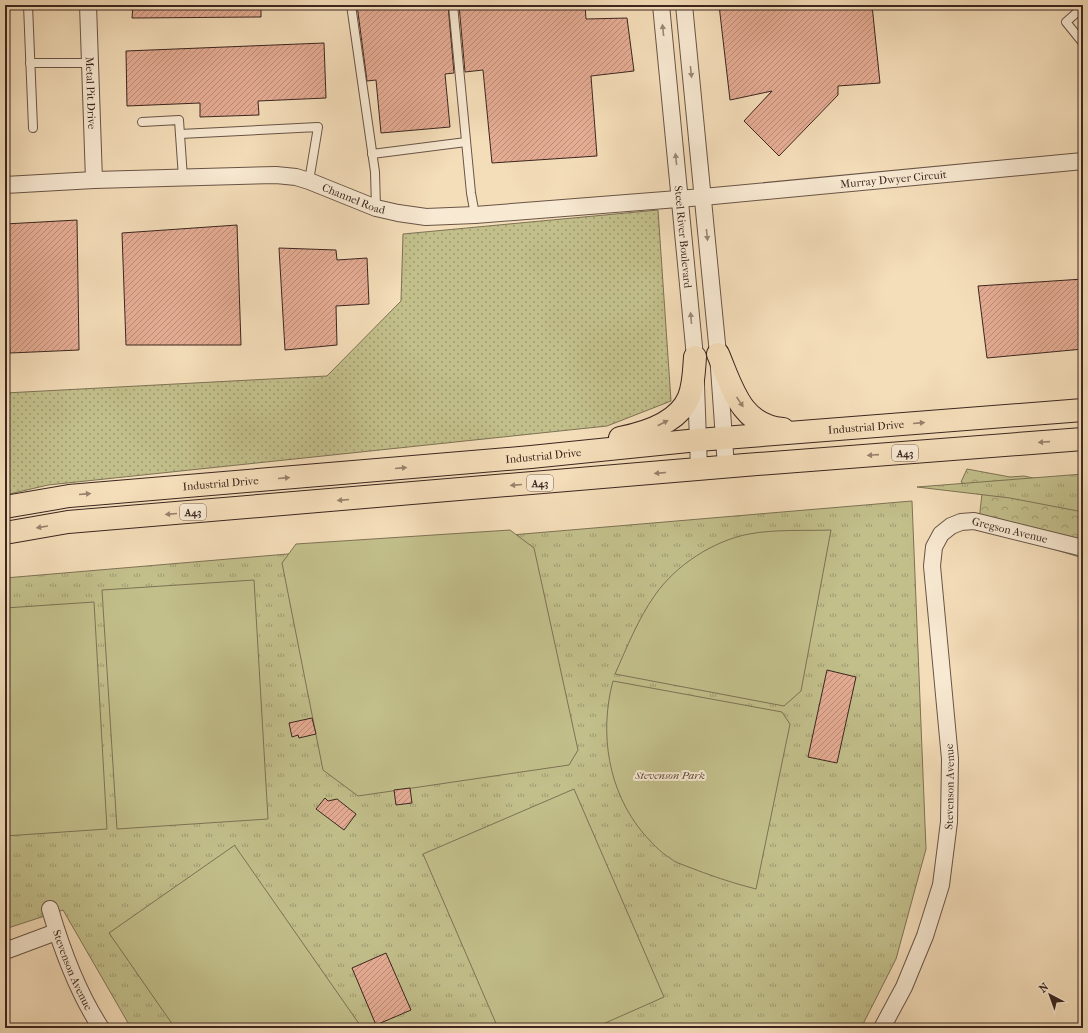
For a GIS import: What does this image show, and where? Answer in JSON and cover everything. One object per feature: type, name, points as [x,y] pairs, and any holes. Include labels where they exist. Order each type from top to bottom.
[{"type":"highway","points":[[718,354],[737,398],[752,417],[759,423],[771,428],[810,432]]},
{"type":"highway","points":[[531,457],[634,435],[669,420],[683,409],[689,397],[695,357]]},
{"type":"highway","name":"Industrial Drive","points":[[5,508],[69,496],[531,457],[698,440],[1083,410]]},
{"type":"highway","name":"A43","points":[[5,533],[68,522],[698,469],[1083,440]]},
{"type":"street","name":"Metal Pit Drive","points":[[88,5],[94,180]]},
{"type":"street","name":"Steel River Boulevard","points":[[661,5],[695,357],[698,469]]},
{"type":"street","name":"Steel River Boulevard","points":[[684,5],[718,354],[726,467]]},
{"type":"street","name":"Murray Dwyer Circuit","points":[[703,197],[1083,161]]},
{"type":"street","name":"Channel Road","points":[[5,185],[94,180],[276,175],[296,177],[309,181],[376,208],[426,217],[475,215],[703,197]]},
{"type":"street","name":"Gregson Avenue","points":[[941,534],[951,526],[961,522],[974,521],[1083,548]]},
{"type":"street","name":"Stevenson Avenue","points":[[882,1028],[904,987],[925,936],[941,885],[949,822],[950,759],[932,566],[934,547],[941,534]]},
{"type":"street","name":"Stevenson Avenue","points":[[50,909],[56,932],[76,981],[102,1028]]},
{"type":"street","points":[[5,950],[56,932]]},
{"type":"lane","points":[[28,5],[33,128]]},
{"type":"lane","points":[[351,5],[375,172],[376,208]]},
{"type":"lane","points":[[453,5],[470,193],[475,215]]},
{"type":"lane","points":[[1083,7],[1066,22],[1083,43]]},
{"type":"lane","points":[[30,63],[90,63]]},
{"type":"lane","points":[[142,122],[180,120],[183,178]]},
{"type":"lane","points":[[180,134],[318,127],[309,181]]},
{"type":"lane","points":[[372,154],[466,142]]},
{"type":"green space","points":[[658,210],[671,401],[607,426],[48,485],[5,495],[5,393],[327,376],[401,301],[403,234]]},
{"type":"green space","points":[[967,469],[1010,477],[1024,476],[1083,489],[1083,558],[1026,541],[979,520],[982,494],[961,482]]},
{"type":"green space","points":[[1083,474],[1083,512],[1010,498],[917,487]]},
{"type":"green space","name":"Stevenson Park","points":[[912,501],[926,849],[896,959],[861,1028],[131,1028],[63,910],[5,929],[5,578]]},
{"type":"green space","points":[[510,530],[534,548],[578,750],[569,765],[358,796],[323,770],[282,563],[296,544]]},
{"type":"green space","points":[[831,530],[801,691],[784,706],[615,674],[638,623],[655,595],[673,574],[696,556],[709,548],[735,537],[759,532]]},
{"type":"green space","points":[[254,580],[268,819],[117,829],[102,590]]},
{"type":"green space","points":[[94,602],[107,829],[5,836],[5,608]]},
{"type":"green space","points":[[613,681],[782,712],[790,724],[756,889],[712,876],[673,861],[652,843],[631,817],[614,780],[607,741],[609,701]]},
{"type":"green space","points":[[574,789],[664,997],[594,1028],[498,1028],[423,854]]},
{"type":"green space","points":[[235,845],[362,1028],[175,1028],[109,933]]},
{"type":"building","points":[[133,5],[261,5],[261,17],[132,18]]},
{"type":"building","points":[[357,5],[448,5],[454,73],[445,74],[450,127],[381,133],[376,80],[367,81]]},
{"type":"building","points":[[459,5],[585,5],[586,19],[627,18],[634,71],[591,76],[597,156],[492,163],[483,70],[465,72]]},
{"type":"building","points":[[719,5],[872,5],[880,83],[838,86],[838,95],[779,156],[744,121],[772,91],[730,100]]},
{"type":"building","points":[[324,43],[326,98],[258,101],[259,115],[200,117],[200,103],[127,106],[126,51]]},
{"type":"building","points":[[77,220],[79,350],[10,353],[5,282],[5,224]]},
{"type":"building","points":[[237,225],[241,345],[126,345],[122,233]]},
{"type":"building","points":[[279,248],[336,250],[337,260],[367,258],[369,304],[336,306],[337,345],[285,350]]},
{"type":"building","points":[[1083,279],[1083,349],[987,358],[978,286]]},
{"type":"building","points":[[827,670],[856,677],[837,763],[808,757]]},
{"type":"building","points":[[312,718],[316,734],[299,738],[298,735],[292,737],[289,723]]},
{"type":"building","points":[[410,788],[412,803],[396,805],[394,790]]},
{"type":"building","points":[[325,798],[328,801],[337,799],[356,814],[344,830],[316,809]]},
{"type":"building","points":[[386,953],[411,1010],[376,1025],[352,968]]}]
